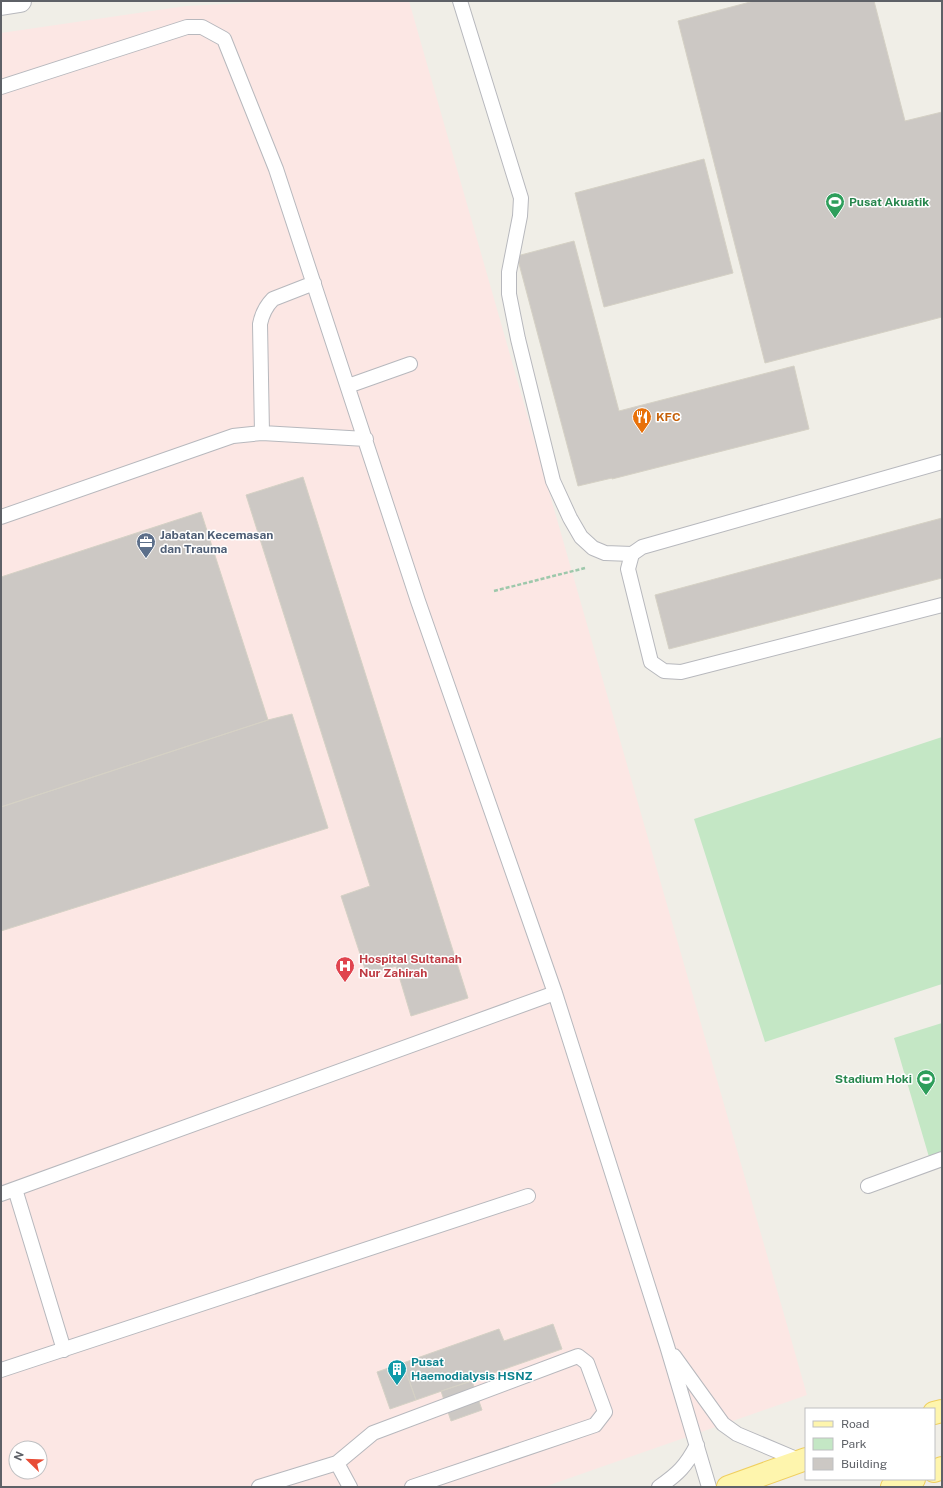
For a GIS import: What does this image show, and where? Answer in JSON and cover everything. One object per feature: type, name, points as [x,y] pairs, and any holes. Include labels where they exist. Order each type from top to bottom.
[{"type":"main road","points":[[728,1487],[803,1460]]},
{"type":"main road","points":[[892,1487],[911,1480]]},
{"type":"street","points":[[1,4],[20,1]]},
{"type":"lane","points":[[460,1],[521,198],[520,216],[509,272],[509,294],[518,339],[553,481],[570,518],[581,537],[593,548],[605,553],[632,554],[642,547],[942,462]]},
{"type":"lane","points":[[1,88],[187,27],[202,27],[224,38],[276,169],[418,601],[554,993],[667,1346],[709,1487]]},
{"type":"lane","points":[[262,433],[260,324],[262,316],[273,298],[314,283]]},
{"type":"lane","points":[[348,386],[410,364]]},
{"type":"lane","points":[[1,517],[233,436],[262,433],[366,439]]},
{"type":"lane","points":[[632,554],[628,569],[651,662],[664,671],[681,672],[942,605]]},
{"type":"lane","points":[[1,1194],[554,993]]},
{"type":"lane","points":[[868,1186],[942,1159]]},
{"type":"lane","points":[[15,1189],[64,1350]]},
{"type":"lane","points":[[1,1370],[528,1196]]},
{"type":"lane","points":[[667,1346],[723,1424],[737,1434],[803,1460]]},
{"type":"lane","points":[[259,1487],[337,1463],[373,1433],[578,1356],[587,1363],[605,1412],[595,1425],[412,1487]]},
{"type":"lane","points":[[659,1487],[675,1477],[688,1462],[697,1445]]},
{"type":"lane","points":[[337,1463],[350,1487]]},
{"type":"path","points":[[494,591],[587,567]]},
{"type":"shaded area","name":"Hospital Sultanah Nur Zahirah","points":[[286,1],[409,1],[807,1395],[544,1487],[1,1487],[1,33],[186,6]]},
{"type":"green space","points":[[942,737],[942,984],[765,1042],[694,819]]},
{"type":"green space","name":"Stadium Hoki","points":[[942,1023],[942,1153],[929,1157],[894,1038]]},
{"type":"building","name":"Pusat Akuatik","points":[[754,1],[874,1],[905,121],[942,112],[942,317],[765,363],[678,21]]},
{"type":"building","points":[[704,159],[733,273],[604,307],[575,193]]},
{"type":"building","points":[[574,241],[619,411],[794,366],[809,429],[612,479],[578,486],[517,256]]},
{"type":"building","points":[[303,477],[468,998],[411,1016],[396,966],[367,975],[341,896],[370,886],[246,495]]},
{"type":"building","points":[[201,512],[268,720],[1,807],[1,577]]},
{"type":"building","points":[[942,518],[942,578],[669,649],[655,595]]},
{"type":"building","points":[[292,714],[328,828],[1,931],[1,807],[268,720]]},
{"type":"building","points":[[553,1324],[562,1349],[416,1400],[403,1363],[499,1329],[504,1341]]},
{"type":"building","name":"Pusat Haemodialysis HSNZ","points":[[403,1363],[416,1400],[390,1409],[377,1372]]},
{"type":"building","points":[[472,1381],[482,1410],[451,1421],[441,1391]]},
{"type":"place","name":"Pusat Akuatik","points":[[835,219]]},
{"type":"place","name":"KFC","points":[[642,434]]},
{"type":"place","name":"Jabatan Kecemasan dan Trauma","points":[[146,559]]},
{"type":"place","name":"Hospital Sultanah Nur Zahirah","points":[[345,983]]},
{"type":"place","name":"Stadium Hoki","points":[[926,1096]]},
{"type":"place","name":"Pusat Haemodialysis HSNZ","points":[[397,1386]]}]
